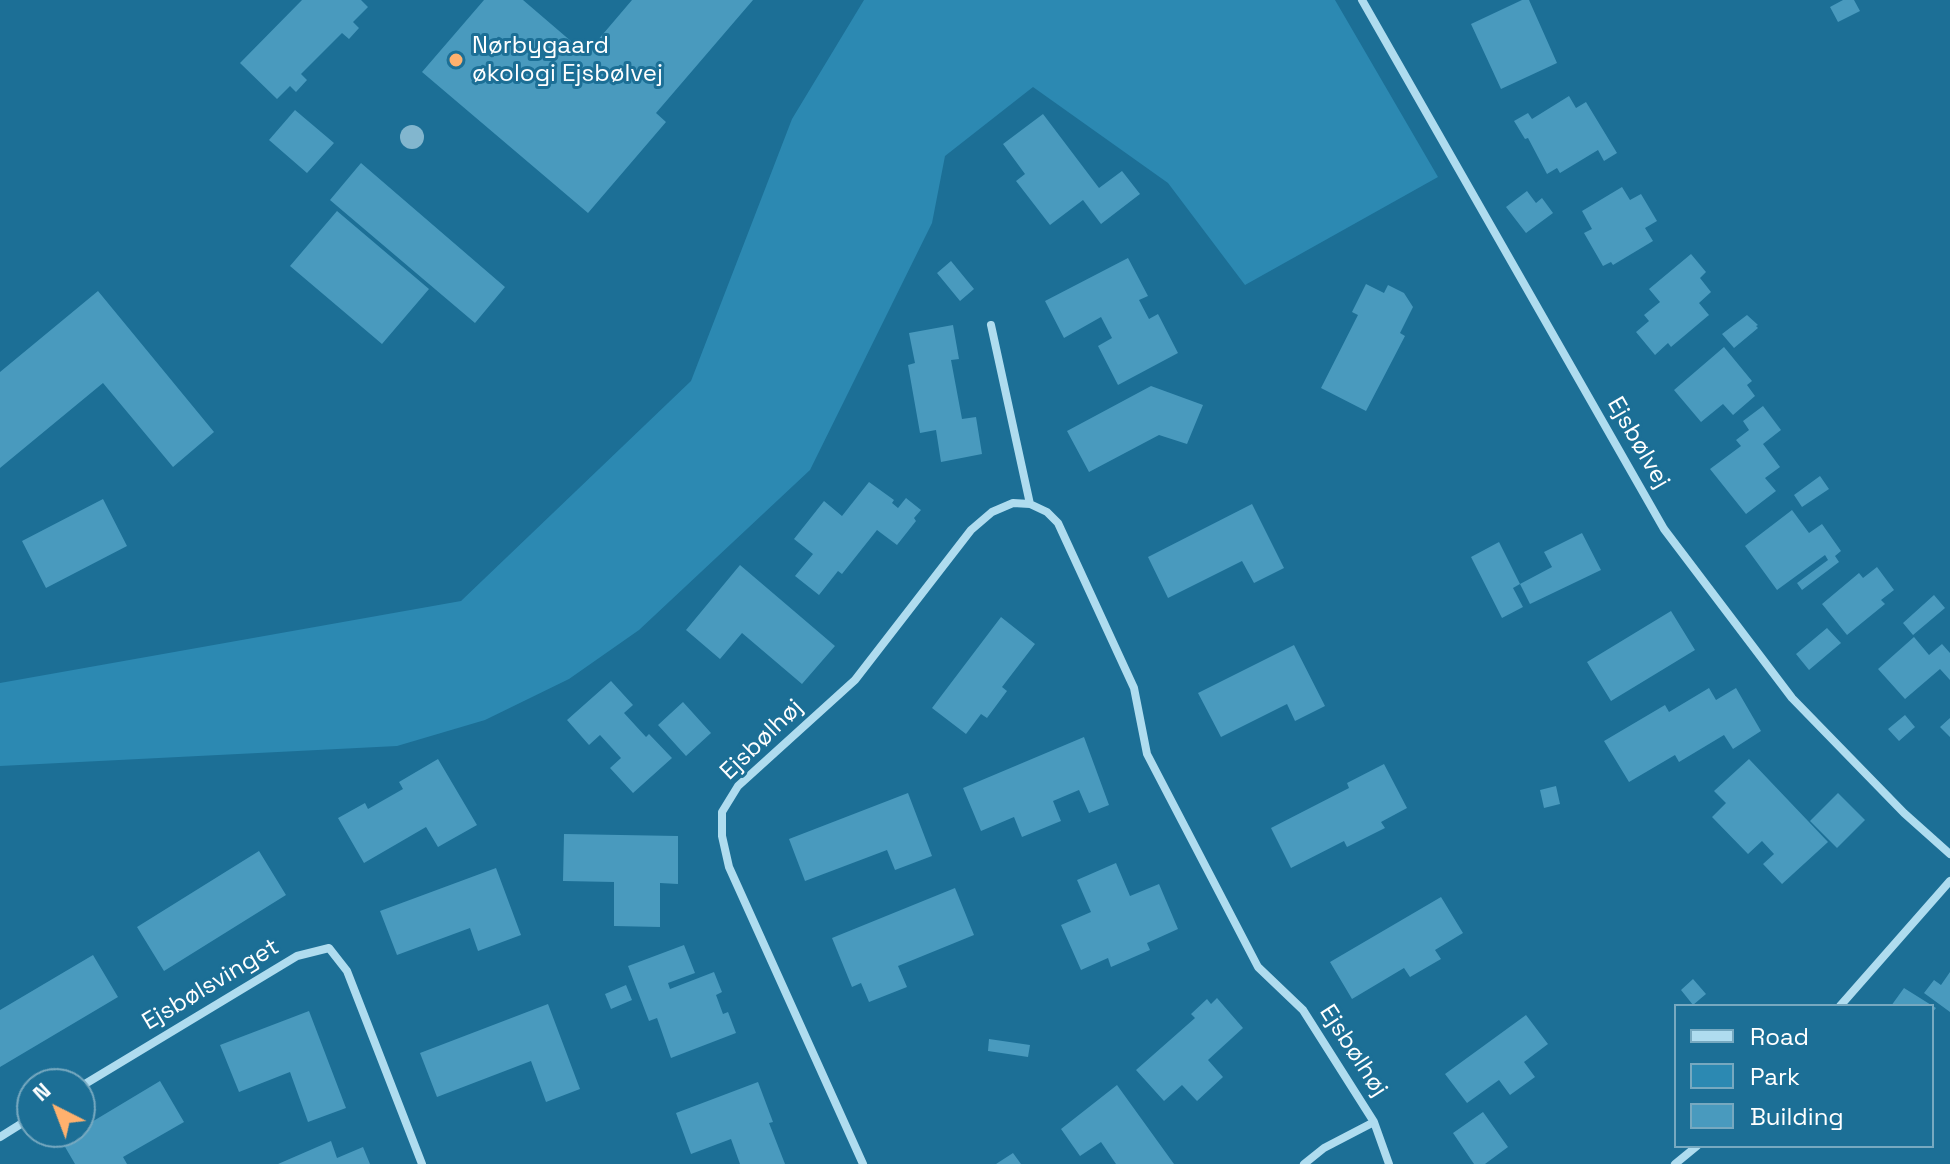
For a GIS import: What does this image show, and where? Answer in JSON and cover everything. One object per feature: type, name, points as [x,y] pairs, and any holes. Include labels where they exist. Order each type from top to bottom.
[{"type":"street","name":"Ejsbølvej","points":[[1362,0],[1664,529],[1792,698],[1904,813],[1950,854]]},
{"type":"street","points":[[991,325],[1030,504]]},
{"type":"street","name":"Ejsbølhøj","points":[[863,1164],[729,867],[722,836],[722,812],[738,786],[855,680],[971,530],[992,512],[1013,503],[1030,504],[1047,512],[1058,523],[1134,688],[1147,754],[1258,967],[1303,1010],[1374,1122],[1389,1164]]},
{"type":"street","points":[[1842,1004],[1950,881]]},
{"type":"street","name":"Ejsbølsvinget","points":[[96,1077],[297,956],[329,948],[347,971],[422,1164]]},
{"type":"street","name":"Ejsbølhøj","points":[[1304,1164],[1324,1148],[1374,1122]]},
{"type":"street","points":[[1675,1164],[1695,1148]]},
{"type":"green space","points":[[864,0],[1335,0],[1438,177],[1245,285],[1168,183],[1033,87],[945,156],[932,223],[810,470],[639,630],[569,679],[485,720],[397,746],[0,766],[0,683],[461,601],[691,381],[792,119]]},
{"type":"building","points":[[302,0],[361,0],[368,7],[353,22],[359,28],[349,39],[342,33],[301,74],[307,80],[296,92],[290,86],[277,99],[240,63]]},
{"type":"building","points":[[484,0],[523,0],[586,54],[632,0],[753,0],[656,113],[666,122],[588,213],[422,72]]},
{"type":"building","points":[[1522,0],[1529,0],[1557,63],[1501,89],[1471,24]]},
{"type":"building","points":[[1843,0],[1854,0],[1860,11],[1838,22],[1830,7]]},
{"type":"building","points":[[1569,96],[1576,108],[1586,102],[1617,153],[1604,161],[1598,150],[1560,173],[1557,168],[1547,174],[1528,138],[1525,139],[1514,121],[1528,113],[1532,119]]},
{"type":"building","points":[[295,110],[334,143],[307,173],[269,140]]},
{"type":"building","points":[[1043,114],[1099,188],[1122,171],[1140,194],[1101,224],[1083,200],[1050,225],[1016,181],[1025,174],[1003,144]]},
{"type":"building","points":[[361,163],[505,287],[475,323],[330,200]]},
{"type":"building","points":[[1622,187],[1630,200],[1641,194],[1657,221],[1645,228],[1653,241],[1613,265],[1611,262],[1603,266],[1584,233],[1592,229],[1582,211]]},
{"type":"building","points":[[1527,191],[1536,203],[1542,198],[1553,213],[1526,233],[1506,207]]},
{"type":"building","points":[[337,211],[429,289],[382,344],[290,266]]},
{"type":"building","points":[[1691,254],[1706,272],[1700,278],[1711,292],[1699,303],[1709,315],[1671,347],[1668,343],[1655,355],[1636,332],[1649,321],[1644,315],[1660,302],[1649,289]]},
{"type":"building","points":[[1128,258],[1148,296],[1139,300],[1149,319],[1158,314],[1178,353],[1118,385],[1098,346],[1112,338],[1101,317],[1064,338],[1045,301]]},
{"type":"building","points":[[951,261],[974,289],[960,301],[937,273]]},
{"type":"building","points":[[1366,284],[1384,293],[1388,285],[1404,293],[1413,307],[1400,333],[1405,336],[1366,411],[1321,388],[1358,315],[1352,312]]},
{"type":"building","points":[[98,291],[214,432],[173,467],[103,383],[0,468],[0,372]]},
{"type":"building","points":[[1747,315],[1758,328],[1734,348],[1722,334]]},
{"type":"building","points":[[953,325],[959,359],[951,360],[962,419],[976,417],[982,454],[941,462],[936,430],[920,433],[908,365],[915,363],[909,333]]},
{"type":"building","points":[[1724,347],[1752,381],[1747,385],[1755,396],[1733,415],[1723,404],[1701,422],[1674,390]]},
{"type":"building","points":[[1151,386],[1203,405],[1187,444],[1159,435],[1089,472],[1067,431]]},
{"type":"building","points":[[1763,406],[1781,430],[1763,444],[1780,467],[1765,478],[1776,491],[1746,514],[1710,469],[1741,446],[1736,440],[1749,430],[1743,421]]},
{"type":"building","points":[[1820,476],[1829,489],[1802,507],[1794,495]]},
{"type":"building","points":[[869,482],[894,500],[892,503],[898,508],[906,498],[921,510],[897,545],[877,530],[842,574],[838,571],[819,595],[795,576],[813,554],[794,539],[824,501],[842,516]]},
{"type":"building","points":[[103,499],[127,546],[46,588],[22,541]]},
{"type":"building","points":[[1252,504],[1284,568],[1254,583],[1242,561],[1168,598],[1148,557]]},
{"type":"building","points":[[1792,510],[1809,533],[1822,524],[1841,551],[1835,556],[1839,562],[1802,590],[1797,583],[1828,560],[1825,555],[1777,590],[1745,546]]},
{"type":"building","points":[[1582,533],[1601,570],[1530,604],[1520,584],[1552,567],[1544,552]]},
{"type":"building","points":[[1499,542],[1520,584],[1513,588],[1523,607],[1502,618],[1471,557]]},
{"type":"building","points":[[740,565],[835,646],[802,684],[742,633],[720,659],[686,630]]},
{"type":"building","points":[[1877,567],[1894,590],[1881,600],[1885,604],[1847,635],[1822,604],[1859,573],[1863,578]]},
{"type":"building","points":[[1934,595],[1945,608],[1913,635],[1903,623]]},
{"type":"building","points":[[1671,611],[1695,650],[1611,701],[1587,662]]},
{"type":"building","points":[[1001,617],[1035,644],[1002,687],[1007,691],[987,718],[981,714],[966,734],[932,708]]},
{"type":"building","points":[[1827,628],[1841,643],[1809,670],[1796,654]]},
{"type":"building","points":[[1914,637],[1929,655],[1942,644],[1950,653],[1950,680],[1940,669],[1905,699],[1878,669]]},
{"type":"building","points":[[1294,645],[1325,706],[1295,721],[1287,704],[1221,737],[1198,693]]},
{"type":"building","points":[[611,681],[633,705],[624,713],[646,737],[649,734],[672,758],[633,793],[610,768],[621,758],[600,735],[589,745],[567,720]]},
{"type":"building","points":[[1709,688],[1716,700],[1736,688],[1761,731],[1733,749],[1724,735],[1679,762],[1675,755],[1629,782],[1604,741],[1665,705],[1669,712]]},
{"type":"building","points":[[683,702],[711,733],[686,756],[658,725]]},
{"type":"building","points":[[1905,715],[1915,727],[1899,741],[1888,729]]},
{"type":"building","points":[[1950,718],[1950,737],[1940,727]]},
{"type":"building","points":[[1084,737],[1109,805],[1089,813],[1079,790],[1053,801],[1061,821],[1022,837],[1014,817],[981,831],[963,788]]},
{"type":"building","points":[[438,759],[477,825],[438,847],[426,827],[364,863],[338,818],[365,803],[368,809],[403,789],[399,782]]},
{"type":"building","points":[[1749,759],[1828,842],[1782,884],[1763,864],[1774,854],[1762,841],[1748,854],[1712,817],[1726,803],[1714,791]]},
{"type":"building","points":[[1384,764],[1407,808],[1381,822],[1385,828],[1347,847],[1344,841],[1291,868],[1271,828],[1349,788],[1347,783]]},
{"type":"building","points":[[1556,786],[1560,804],[1544,808],[1540,790]]},
{"type":"building","points":[[908,793],[932,856],[895,870],[887,850],[805,881],[789,839]]},
{"type":"building","points":[[1838,793],[1865,820],[1837,848],[1810,821]]},
{"type":"building","points":[[564,834],[678,836],[678,884],[660,883],[660,927],[614,926],[614,882],[563,881]]},
{"type":"building","points":[[259,851],[286,895],[164,971],[137,927]]},
{"type":"building","points":[[1116,863],[1130,896],[1159,884],[1178,929],[1147,943],[1150,950],[1111,967],[1108,958],[1081,970],[1061,925],[1091,912],[1077,880]]},
{"type":"building","points":[[496,868],[521,935],[478,951],[470,928],[397,955],[380,911]]},
{"type":"building","points":[[955,888],[974,935],[898,966],[907,987],[869,1002],[861,983],[852,987],[832,938]]},
{"type":"building","points":[[1441,897],[1463,933],[1435,950],[1441,959],[1410,977],[1404,968],[1352,999],[1330,962]]},
{"type":"building","points":[[684,945],[695,973],[668,983],[670,989],[714,972],[722,992],[716,995],[723,1014],[728,1012],[736,1033],[671,1058],[657,1018],[649,1021],[628,966]]},
{"type":"building","points":[[93,955],[118,997],[0,1067],[0,1010]]},
{"type":"building","points":[[1950,972],[1950,1012],[1924,993],[1934,980],[1941,985]]},
{"type":"building","points":[[1693,979],[1706,994],[1692,1004],[1681,990]]},
{"type":"building","points":[[626,985],[632,1000],[611,1009],[605,994]]},
{"type":"building","points":[[1904,988],[1930,1004],[1892,1004]]},
{"type":"building","points":[[1217,998],[1243,1028],[1208,1060],[1223,1077],[1197,1101],[1182,1085],[1164,1101],[1136,1070],[1195,1018],[1191,1014],[1207,999],[1211,1004]]},
{"type":"building","points":[[548,1004],[580,1089],[546,1102],[531,1061],[437,1097],[420,1053]]},
{"type":"building","points":[[309,1011],[346,1108],[308,1122],[290,1072],[239,1092],[220,1045]]},
{"type":"building","points":[[1526,1015],[1548,1044],[1524,1062],[1535,1077],[1510,1095],[1499,1080],[1467,1103],[1445,1074]]},
{"type":"building","points":[[989,1039],[1030,1045],[1028,1057],[988,1051]]},
{"type":"building","points":[[160,1081],[184,1122],[123,1157],[127,1164],[75,1164],[66,1148],[96,1148],[96,1119]]},
{"type":"building","points":[[758,1082],[785,1164],[740,1164],[731,1139],[691,1154],[676,1113]]},
{"type":"building","points":[[1117,1085],[1174,1164],[1116,1164],[1101,1142],[1080,1156],[1061,1129]]},
{"type":"building","points":[[1483,1112],[1508,1147],[1485,1164],[1474,1164],[1453,1133]]},
{"type":"building","points":[[331,1141],[337,1158],[363,1147],[370,1164],[278,1164]]},
{"type":"building","points":[[1013,1153],[1021,1164],[996,1164]]},
{"type":"place","name":"Nørbygaard økologi Ejsbølvej","points":[[456,60]]}]
